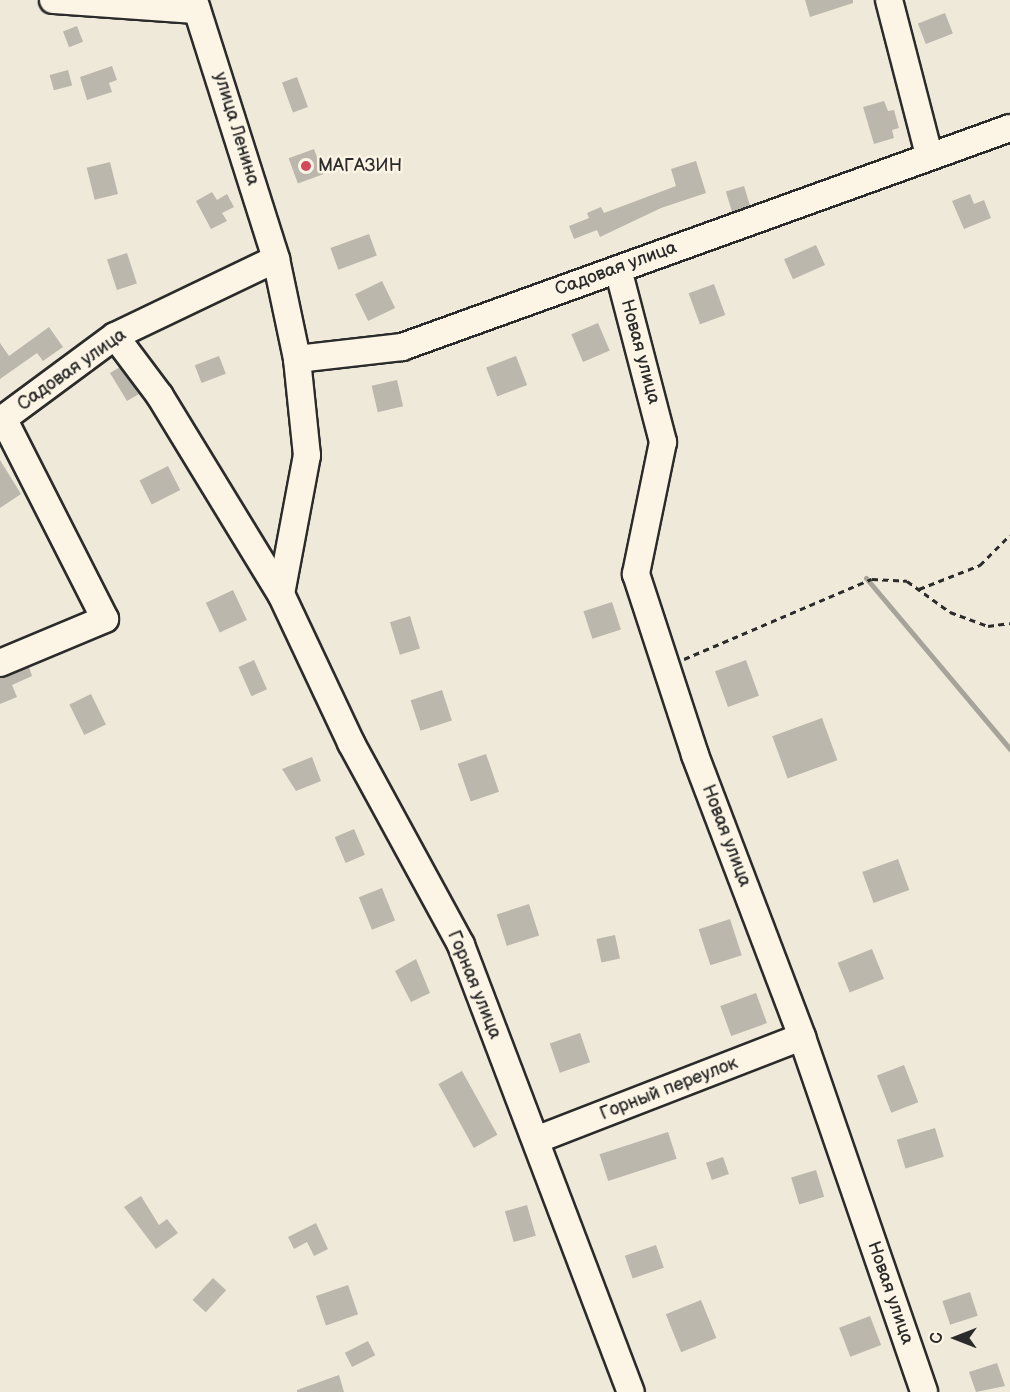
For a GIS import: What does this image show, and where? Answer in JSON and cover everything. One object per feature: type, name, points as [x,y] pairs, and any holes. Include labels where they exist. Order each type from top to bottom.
[{"type":"street","points":[[53,0],[196,5]]},
{"type":"street","points":[[890,0],[929,155]]},
{"type":"street","name":"улица Ленина","points":[[196,5],[276,259],[297,359],[307,454],[281,594]]},
{"type":"street","name":"Садовая улица","points":[[297,359],[402,347],[929,155],[1010,128]]},
{"type":"street","name":"Садовая улица","points":[[2,419],[116,336],[276,259]]},
{"type":"street","name":"Новая улица","points":[[618,268],[663,442],[636,574],[666,667],[802,1037],[924,1392]]},
{"type":"street","name":"Горная улица","points":[[116,336],[160,396],[281,594],[351,743],[461,945],[631,1392]]},
{"type":"street","points":[[0,663],[105,619],[2,419]]},
{"type":"street","name":"Горный переулок","points":[[536,1140],[802,1037]]},
{"type":"path","points":[[919,589],[980,565],[1010,536]]},
{"type":"path","points":[[666,667],[872,579],[907,581],[950,612],[988,626],[1010,623]]},
{"type":"building","points":[[805,0],[853,0],[853,3],[810,17]]},
{"type":"building","points":[[945,13],[953,34],[926,44],[918,23]]},
{"type":"building","points":[[77,26],[83,42],[69,47],[63,31]]},
{"type":"building","points":[[112,66],[117,80],[109,83],[112,92],[87,100],[80,77]]},
{"type":"building","points":[[68,70],[72,85],[54,90],[50,75]]},
{"type":"building","points":[[297,77],[308,107],[293,113],[282,82]]},
{"type":"building","points":[[884,101],[888,111],[894,110],[899,128],[892,130],[894,138],[874,144],[863,107]]},
{"type":"building","name":"МАГАЗИН","points":[[314,149],[323,174],[298,184],[289,158]]},
{"type":"building","points":[[696,161],[706,193],[661,208],[600,237],[597,230],[574,239],[569,226],[589,218],[587,213],[601,207],[604,213],[676,186],[671,169]]},
{"type":"building","points":[[110,162],[118,194],[95,200],[87,168]]},
{"type":"building","points":[[744,186],[750,206],[732,212],[726,192]]},
{"type":"building","points":[[212,192],[217,200],[227,194],[234,207],[222,213],[227,221],[211,229],[196,201]]},
{"type":"building","points":[[970,194],[974,204],[984,200],[991,218],[964,229],[952,201]]},
{"type":"building","points":[[369,234],[377,256],[338,270],[330,248]]},
{"type":"building","points":[[816,245],[825,265],[793,279],[784,259]]},
{"type":"building","points":[[127,253],[137,283],[117,290],[107,259]]},
{"type":"building","points":[[382,281],[395,308],[368,321],[355,294]]},
{"type":"building","points":[[714,284],[725,315],[700,324],[689,293]]},
{"type":"building","points":[[598,323],[610,351],[583,362],[571,334]]},
{"type":"building","points":[[49,327],[63,347],[43,361],[37,353],[0,379],[0,343],[9,356]]},
{"type":"building","points":[[219,356],[226,374],[202,383],[195,365]]},
{"type":"building","points":[[516,356],[527,385],[497,396],[486,367]]},
{"type":"building","points":[[120,367],[139,394],[127,401],[110,373]]},
{"type":"building","points":[[397,380],[403,406],[378,412],[372,386]]},
{"type":"building","points":[[0,460],[21,494],[0,508]]},
{"type":"building","points":[[168,466],[180,490],[152,505],[139,481]]},
{"type":"building","points":[[233,590],[247,620],[220,633],[206,603]]},
{"type":"building","points":[[612,602],[621,630],[592,639],[583,611]]},
{"type":"building","points":[[410,616],[420,649],[400,655],[390,622]]},
{"type":"building","points":[[254,660],[267,689],[251,696],[238,667]]},
{"type":"building","points":[[746,660],[759,696],[728,707],[715,671]]},
{"type":"building","points":[[29,667],[32,676],[12,685],[17,697],[0,704],[0,678]]},
{"type":"building","points":[[442,690],[452,720],[421,731],[411,700]]},
{"type":"building","points":[[91,694],[106,725],[84,735],[69,705]]},
{"type":"building","points":[[822,718],[837,760],[788,778],[772,736]]},
{"type":"building","points":[[486,754],[499,792],[471,802],[458,764]]},
{"type":"building","points":[[312,757],[321,781],[296,791],[282,769]]},
{"type":"building","points":[[354,829],[365,855],[346,863],[335,837]]},
{"type":"building","points":[[898,859],[909,890],[874,903],[862,872]]},
{"type":"building","points":[[382,888],[395,920],[372,930],[359,897]]},
{"type":"building","points":[[529,904],[539,935],[507,946],[497,915]]},
{"type":"building","points":[[730,919],[742,955],[710,965],[699,929]]},
{"type":"building","points":[[615,935],[620,958],[601,962],[596,939]]},
{"type":"building","points":[[872,949],[884,979],[850,993],[838,963]]},
{"type":"building","points":[[416,959],[430,993],[411,1002],[395,971]]},
{"type":"building","points":[[756,993],[767,1023],[731,1036],[720,1006]]},
{"type":"building","points":[[580,1033],[590,1062],[560,1073],[550,1043]]},
{"type":"building","points":[[904,1065],[918,1102],[891,1113],[877,1075]]},
{"type":"building","points":[[462,1071],[497,1135],[474,1148],[438,1084]]},
{"type":"building","points":[[935,1128],[944,1157],[906,1168],[897,1140]]},
{"type":"building","points":[[668,1132],[677,1159],[608,1181],[600,1154]]},
{"type":"building","points":[[723,1157],[729,1174],[712,1180],[706,1163]]},
{"type":"building","points":[[816,1170],[824,1197],[799,1204],[791,1178]]},
{"type":"building","points":[[141,1196],[159,1225],[167,1219],[178,1233],[156,1249],[124,1207]]},
{"type":"building","points":[[527,1205],[536,1236],[514,1242],[505,1211]]},
{"type":"building","points":[[316,1223],[328,1249],[314,1256],[307,1242],[294,1249],[288,1237]]},
{"type":"building","points":[[656,1245],[664,1268],[633,1278],[625,1256]]},
{"type":"building","points":[[213,1278],[226,1290],[206,1312],[193,1300]]},
{"type":"building","points":[[348,1285],[358,1314],[326,1325],[316,1296]]},
{"type":"building","points":[[970,1292],[978,1316],[950,1325],[942,1301]]},
{"type":"building","points":[[701,1300],[716,1338],[681,1352],[666,1314]]},
{"type":"building","points":[[870,1316],[881,1345],[850,1357],[839,1328]]},
{"type":"building","points":[[368,1341],[375,1355],[352,1367],[345,1353]]},
{"type":"building","points":[[997,1363],[1005,1386],[976,1392],[969,1372]]},
{"type":"building","points":[[339,1375],[344,1392],[297,1392],[297,1390]]},
{"type":"waterway","points":[[866,578],[1010,749]]},
{"type":"place","name":"МАГАЗИН","points":[[306,166]]}]
